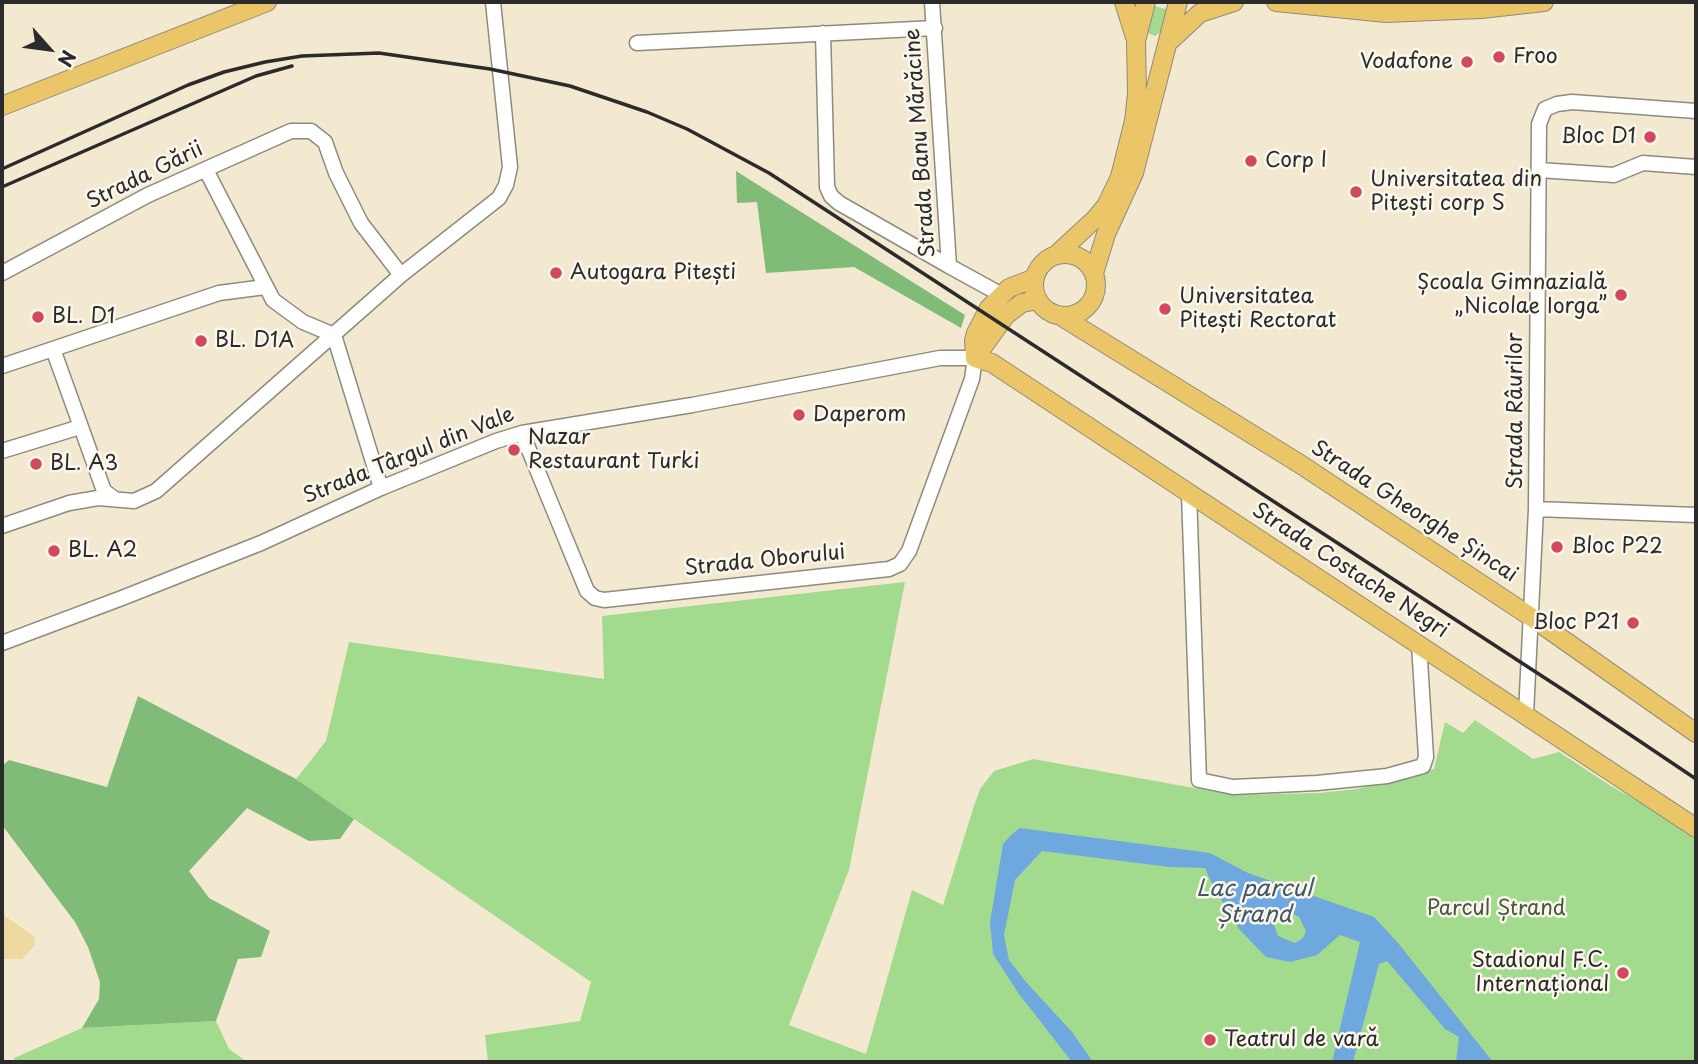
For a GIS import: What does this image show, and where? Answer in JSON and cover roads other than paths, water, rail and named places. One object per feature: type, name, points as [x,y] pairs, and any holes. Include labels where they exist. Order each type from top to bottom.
[{"type":"main road","points":[[2,106],[267,2]]},
{"type":"main road","points":[[1124,2],[1136,41]]},
{"type":"main road","points":[[1146,2],[1136,41],[1137,94],[1134,121],[1120,177],[1101,212],[1043,264],[1035,278],[1038,300],[1051,312],[1059,315],[1079,312],[1087,307],[1096,291],[1094,273],[1106,234],[1134,173],[1178,2]]},
{"type":"main road","points":[[1168,43],[1200,13],[1234,2]]},
{"type":"main road","points":[[1276,2],[1361,12],[1469,10],[1544,2]]},
{"type":"main road","points":[[1056,255],[1074,255],[1082,259],[1094,273]]},
{"type":"main road","points":[[975,358],[974,341],[979,324],[1000,294],[1016,284],[1035,278]]},
{"type":"main road","points":[[975,358],[1006,314],[1022,303],[1038,300]]},
{"type":"main road","points":[[1087,307],[1090,324],[1099,340]]},
{"type":"main road","name":"Strada Gheorghe Șincai","points":[[1059,315],[1300,464],[1531,617],[1696,733]]},
{"type":"main road","name":"Strada Costache Negri","points":[[975,358],[992,363],[1696,828]]},
{"type":"street","points":[[2,526],[69,503],[98,498],[134,501],[156,491],[401,275],[499,198],[506,185],[510,167],[493,2]]},
{"type":"street","name":"Strada Banu Mărăcine","points":[[932,2],[949,266],[1000,294]]},
{"type":"street","points":[[1361,12],[1378,2]]},
{"type":"street","points":[[637,43],[935,28]]},
{"type":"street","points":[[823,33],[827,187],[831,196],[949,266]]},
{"type":"street","name":"Strada Râurilor","points":[[1526,714],[1536,509],[1539,124],[1545,109],[1572,102],[1696,111]]},
{"type":"street","name":"Strada Gării","points":[[2,273],[148,195],[291,131],[311,131],[326,142],[336,173],[361,223],[401,275]]},
{"type":"street","points":[[1539,170],[1614,175],[1643,163],[1696,167]]},
{"type":"street","points":[[206,170],[273,300],[303,322],[334,335]]},
{"type":"street","points":[[2,366],[219,293],[265,287]]},
{"type":"street","points":[[334,335],[381,488]]},
{"type":"street","points":[[53,349],[104,491],[116,500]]},
{"type":"street","name":"Strada Târgul din Vale","points":[[2,643],[261,543],[381,488],[496,440],[522,433],[692,405],[940,358],[975,358]]},
{"type":"street","name":"Strada Oborului","points":[[522,433],[586,591],[595,598],[604,600],[889,569],[900,564],[909,551],[972,379],[975,358]]},
{"type":"street","points":[[2,451],[80,427]]},
{"type":"street","points":[[1189,493],[1199,780],[1233,787],[1317,783],[1387,776],[1423,766],[1426,757],[1419,644]]},
{"type":"street","points":[[1536,509],[1696,515]]},
{"type":"water","name":"Lac parcul Ștrand","points":[[1020,828],[1210,853],[1248,873],[1374,917],[1493,1062],[1456,1062],[1459,1037],[1445,1029],[1387,961],[1379,964],[1353,1062],[1332,1062],[1360,942],[1340,935],[1317,955],[1290,962],[1266,957],[1239,929],[1205,868],[1170,867],[1042,851],[1015,880],[1004,935],[1009,960],[1072,1032],[1093,1062],[1072,1062],[1019,994],[993,954],[990,922],[1003,844]],"holes":[[[1284,913],[1299,917],[1306,931],[1303,938],[1295,943],[1278,936],[1274,924],[1278,917]]]},
{"type":"railway","points":[[2,169],[188,85],[224,72],[302,56],[379,53],[490,69],[570,86],[647,112],[687,129],[769,173],[1696,779]]},
{"type":"railway","points":[[2,187],[256,76],[292,66]]},
{"type":"place","name":"Froo","points":[[1499,57]]},
{"type":"place","name":"Vodafone","points":[[1467,62]]},
{"type":"place","name":"Bloc D1","points":[[1650,137]]},
{"type":"place","name":"Corp I","points":[[1251,161]]},
{"type":"place","name":"Universitatea din Pitești corp S","points":[[1356,192]]},
{"type":"place","name":"Autogara Pitești","points":[[556,273]]},
{"type":"place","name":"Școala Gimnazială „Nicolae Iorga”","points":[[1621,295]]},
{"type":"place","name":"Universitatea Pitești Rectorat","points":[[1165,309]]},
{"type":"place","name":"BL. D1","points":[[38,317]]},
{"type":"place","name":"BL. D1A","points":[[201,341]]},
{"type":"place","name":"Daperom","points":[[799,415]]},
{"type":"place","name":"Nazar Restaurant Turki","points":[[514,450]]},
{"type":"place","name":"BL. A3","points":[[36,464]]},
{"type":"place","name":"Bloc P22","points":[[1557,547]]},
{"type":"place","name":"BL. A2","points":[[54,551]]},
{"type":"place","name":"Bloc P21","points":[[1633,623]]},
{"type":"place","name":"Stadionul F.C. Internațional","points":[[1623,973]]},
{"type":"place","name":"Teatrul de vară","points":[[1210,1040]]},
{"type":"park label","name":"Parcul Ștrand","points":[[1496,909]]}]
